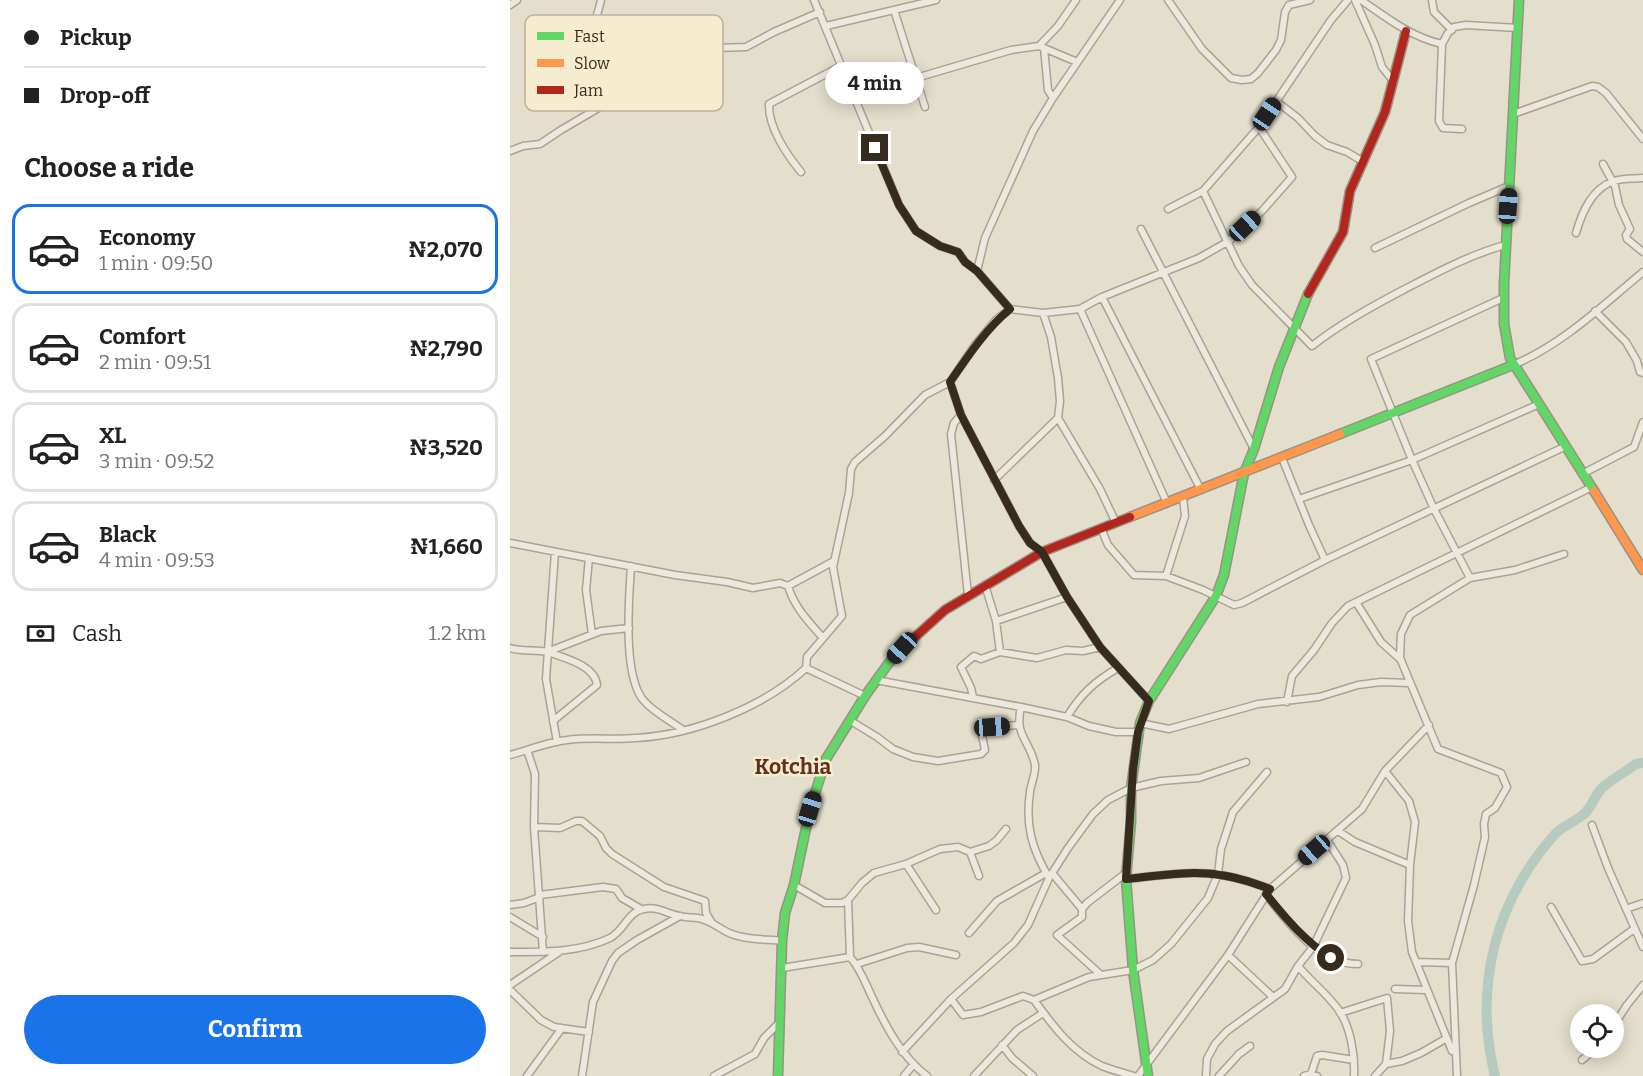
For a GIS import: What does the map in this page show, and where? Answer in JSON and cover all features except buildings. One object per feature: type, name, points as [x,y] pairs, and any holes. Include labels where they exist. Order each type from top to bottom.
[{"type":"main road","points":[[1518,0],[1503,298],[1504,324],[1510,358],[1643,570]]},
{"type":"main road","points":[[1148,1076],[1133,970],[1126,876],[1131,821],[1131,788],[1139,728],[1149,701],[1216,596],[1224,575],[1244,473],[1254,449],[1279,367],[1306,298],[1343,232],[1350,191],[1385,112],[1406,31]]},
{"type":"main road","points":[[778,1076],[785,913],[794,885],[810,809],[826,759],[865,696],[902,648],[945,610],[1042,552],[1513,365]]},
{"type":"street","points":[[510,5],[517,0]]},
{"type":"street","points":[[597,15],[601,0]]},
{"type":"street","points":[[814,0],[899,205],[916,231],[940,246],[958,252],[1010,309],[1043,314],[1080,309],[1102,297],[1207,254],[1228,241],[1262,211],[1292,177],[1258,127]]},
{"type":"street","points":[[826,26],[936,0]]},
{"type":"street","points":[[1053,98],[1048,90],[1042,47],[1076,0]]},
{"type":"street","points":[[977,271],[985,238],[1033,131],[1120,0]]},
{"type":"street","points":[[1168,0],[1202,49],[1231,78],[1242,80],[1251,79],[1276,51],[1281,40],[1285,12],[1289,5],[1310,0]]},
{"type":"street","points":[[1168,209],[1203,191],[1258,127],[1331,20],[1348,0]]},
{"type":"street","points":[[1355,0],[1382,67],[1394,82]]},
{"type":"street","points":[[1361,0],[1406,31],[1442,44]]},
{"type":"street","points":[[1432,0],[1434,12],[1452,30]]},
{"type":"street","points":[[894,10],[925,107]]},
{"type":"street","points":[[723,48],[746,47],[820,12]]},
{"type":"street","points":[[1462,129],[1443,128],[1439,122],[1442,44],[1452,30],[1466,25],[1518,28]]},
{"type":"street","points":[[916,78],[1011,50],[1042,47],[1077,62]]},
{"type":"street","points":[[801,172],[787,155],[768,108],[769,104],[841,66]]},
{"type":"street","points":[[1513,114],[1592,86],[1598,87],[1642,137]]},
{"type":"street","points":[[1276,101],[1315,136],[1328,145],[1362,161]]},
{"type":"street","points":[[510,151],[523,146],[540,144],[594,111]]},
{"type":"street","points":[[1603,164],[1613,181],[1619,205],[1629,223],[1627,239],[1643,252]]},
{"type":"street","points":[[1576,233],[1580,219],[1597,192],[1613,181],[1643,178]]},
{"type":"street","points":[[1375,248],[1509,186]]},
{"type":"street","points":[[1203,191],[1239,266],[1252,285],[1312,346],[1350,319],[1426,278],[1458,262],[1505,245]]},
{"type":"street","points":[[1140,229],[1254,449]]},
{"type":"street","points":[[1513,365],[1542,351],[1642,273]]},
{"type":"street","points":[[1102,297],[1201,490]]},
{"type":"street","points":[[1470,578],[1434,509],[1371,359],[1503,298]]},
{"type":"street","points":[[510,755],[568,740],[638,738],[683,730],[713,722],[766,698],[790,683],[806,668],[807,657],[842,616],[834,574],[835,561],[849,494],[851,469],[855,462],[885,436],[925,395],[950,382],[975,345],[996,320],[1010,309]]},
{"type":"street","points":[[1080,309],[1167,503]]},
{"type":"street","points":[[1595,311],[1626,342],[1643,373]]},
{"type":"street","points":[[1043,314],[1051,338],[1058,378],[1060,401],[1058,418],[1100,489],[1116,523]]},
{"type":"street","points":[[950,382],[961,415],[1030,543],[1042,552],[1067,597],[1100,647],[1149,701]]},
{"type":"street","points":[[1299,499],[1412,460],[1538,405]]},
{"type":"street","points":[[961,415],[954,423],[951,434],[969,595]]},
{"type":"street","points":[[994,480],[1058,418]]},
{"type":"street","points":[[1582,474],[1634,447],[1643,422]]},
{"type":"street","points":[[1101,528],[1108,545],[1134,575],[1166,576],[1234,605],[1564,447]]},
{"type":"street","points":[[1282,458],[1325,560]]},
{"type":"street","points":[[1287,702],[1292,676],[1342,611],[1356,602],[1590,488]]},
{"type":"street","points":[[1166,576],[1185,516],[1183,497]]},
{"type":"street","points":[[510,543],[753,588],[780,584],[788,586],[835,561]]},
{"type":"street","points":[[555,552],[546,679],[557,742]]},
{"type":"street","points":[[1457,1076],[1452,963],[1485,837],[1486,814],[1495,808],[1507,787],[1501,773],[1438,749],[1401,661],[1401,634],[1410,615],[1470,578],[1515,570],[1564,554]]},
{"type":"street","points":[[589,558],[586,590],[592,634]]},
{"type":"street","points":[[631,566],[629,628],[635,687],[645,702],[683,730]]},
{"type":"street","points":[[985,585],[996,621],[1000,652]]},
{"type":"street","points":[[788,586],[800,611],[823,638]]},
{"type":"street","points":[[996,621],[1067,597]]},
{"type":"street","points":[[1356,602],[1381,642],[1401,661]]},
{"type":"street","points":[[547,652],[592,634],[629,628]]},
{"type":"street","points":[[974,697],[962,665],[974,657],[981,659],[1000,652],[1037,658],[1066,650],[1083,651],[1100,647]]},
{"type":"street","points":[[510,648],[547,652],[585,667],[597,681],[597,685],[553,721]]},
{"type":"street","points":[[806,668],[865,696]]},
{"type":"street","points":[[1067,717],[1087,690],[1118,668]]},
{"type":"street","points":[[876,680],[1021,707],[1067,717],[1089,726],[1116,732],[1139,728],[1169,729],[1258,704],[1319,697],[1358,685],[1381,682],[1409,683]]},
{"type":"street","points":[[1021,707],[1018,725],[1035,763],[1028,825],[1036,852],[1049,874],[1082,909],[1082,917],[1057,935],[1101,975]]},
{"type":"street","points":[[851,721],[877,736],[893,749],[913,757],[938,761],[981,754],[985,750],[981,734],[984,728],[1018,725]]},
{"type":"street","points":[[951,999],[964,1015],[981,1012],[1023,996],[1034,1000],[1051,1026],[1068,1044],[1101,1065],[1136,1076],[1146,1066],[1228,955],[1268,892],[1362,810],[1385,771],[1428,725]]},
{"type":"street","points":[[527,750],[535,774],[534,827],[543,952]]},
{"type":"street","points":[[902,1052],[951,999],[1014,943],[1028,925],[1049,874],[1093,814],[1108,800],[1131,788],[1161,780],[1199,778],[1246,762]]},
{"type":"street","points":[[1385,771],[1409,801],[1415,822],[1410,865],[1408,921],[1412,952],[1455,1057]]},
{"type":"street","points":[[1034,1000],[1089,977],[1133,970],[1153,960],[1184,930],[1208,897],[1218,874],[1221,849],[1233,812],[1267,772]]},
{"type":"street","points":[[534,827],[560,828],[576,821],[582,821],[600,836],[612,854],[664,888],[705,901],[706,913],[713,923]]},
{"type":"street","points":[[1592,825],[1643,947]]},
{"type":"street","points":[[794,885],[825,903],[842,903],[848,900],[874,873],[906,864],[940,849],[958,847],[970,852],[988,846],[997,840],[1006,829]]},
{"type":"street","points":[[1338,831],[1355,842],[1410,865]]},
{"type":"street","points":[[1206,1076],[1207,1059],[1215,1044],[1227,1031],[1285,989],[1298,966],[1313,947],[1346,878],[1343,865],[1327,840]]},
{"type":"street","points":[[970,852],[979,876]]},
{"type":"street","points":[[906,864],[936,910]]},
{"type":"street","points":[[969,933],[982,915],[997,901],[1049,874]]},
{"type":"street","points":[[1082,909],[1106,886],[1126,876],[1218,874],[1240,879],[1268,892],[1313,947],[1345,964],[1358,964]]},
{"type":"street","points":[[510,906],[540,896],[603,887],[616,889],[622,898],[641,909]]},
{"type":"street","points":[[848,900],[850,957],[857,964],[874,1002],[902,1052],[927,1076]]},
{"type":"street","points":[[1626,909],[1643,903]]},
{"type":"street","points":[[1551,907],[1582,961],[1593,959],[1634,928]]},
{"type":"street","points":[[510,952],[560,952],[612,937],[633,914],[641,909],[652,908],[680,916],[699,918],[739,936],[782,942]]},
{"type":"street","points":[[584,1074],[593,1002],[612,961],[618,952],[680,916]]},
{"type":"street","points":[[510,917],[543,937]]},
{"type":"street","points":[[857,964],[907,948],[919,947],[956,954]]},
{"type":"street","points":[[510,985],[560,952]]},
{"type":"street","points":[[1228,955],[1274,997]]},
{"type":"street","points":[[782,968],[850,957]]},
{"type":"street","points":[[1416,962],[1452,963]]},
{"type":"street","points":[[1298,966],[1340,1013],[1347,1030],[1354,1060],[1354,1076]]},
{"type":"street","points":[[1624,1010],[1643,986]]},
{"type":"street","points":[[1395,989],[1426,990]]},
{"type":"street","points":[[510,990],[542,1020],[554,1027],[589,1032]]},
{"type":"street","points":[[1340,1013],[1387,998],[1390,1031],[1386,1064],[1375,1076]]},
{"type":"street","points":[[974,1076],[1017,1030],[1043,1013]]},
{"type":"street","points":[[714,1076],[755,1054],[764,1038],[781,1022]]},
{"type":"street","points":[[527,1076],[562,1028]]},
{"type":"street","points":[[1386,1064],[1402,1061],[1421,1053],[1447,1038]]},
{"type":"street","points":[[1002,1045],[1012,1058],[1033,1076]]},
{"type":"street","points":[[1219,1076],[1239,1054],[1250,1046]]},
{"type":"street","points":[[1311,1075],[1317,1056],[1354,1060]]},
{"type":"street","points":[[904,1076],[913,1065]]},
{"type":"waterway","points":[[1495,1076],[1489,1043],[1487,1010],[1489,978],[1494,946],[1504,916],[1518,886],[1536,858],[1557,832],[1584,814],[1606,785],[1636,764],[1643,763]]},
{"type":"traffic: fast","points":[[1519,0],[1504,284],[1504,324],[1510,358],[1594,491]]},
{"type":"traffic: fast","points":[[1148,1076],[1133,970],[1126,879],[1131,821],[1131,788],[1140,723],[1149,701],[1216,596],[1224,575],[1244,473],[1254,449],[1279,367],[1308,294]]},
{"type":"traffic: fast","points":[[1340,434],[1513,365]]},
{"type":"traffic: fast","points":[[778,1076],[785,913],[794,885],[810,809],[826,759],[865,696],[888,664],[905,646]]},
{"type":"traffic: slow","points":[[1130,517],[1340,434]]},
{"type":"traffic: slow","points":[[1594,491],[1643,570]]},
{"type":"traffic: jam","points":[[1308,294],[1343,232],[1350,191],[1385,112],[1406,31]]},
{"type":"traffic: jam","points":[[905,646],[945,610],[1042,552],[1130,517]]},
{"type":"district","name":"Kotchia","points":[[793,767]]},
{"type":"route","points":[[875,148],[899,205],[916,231],[940,246],[958,252],[1010,309],[996,320],[975,345],[950,382],[961,415],[1030,543],[1042,552],[1067,597],[1100,647],[1149,701],[1140,723],[1133,770],[1126,879],[1168,874],[1218,874],[1270,889],[1266,894],[1286,919],[1313,947],[1331,958]]}]
